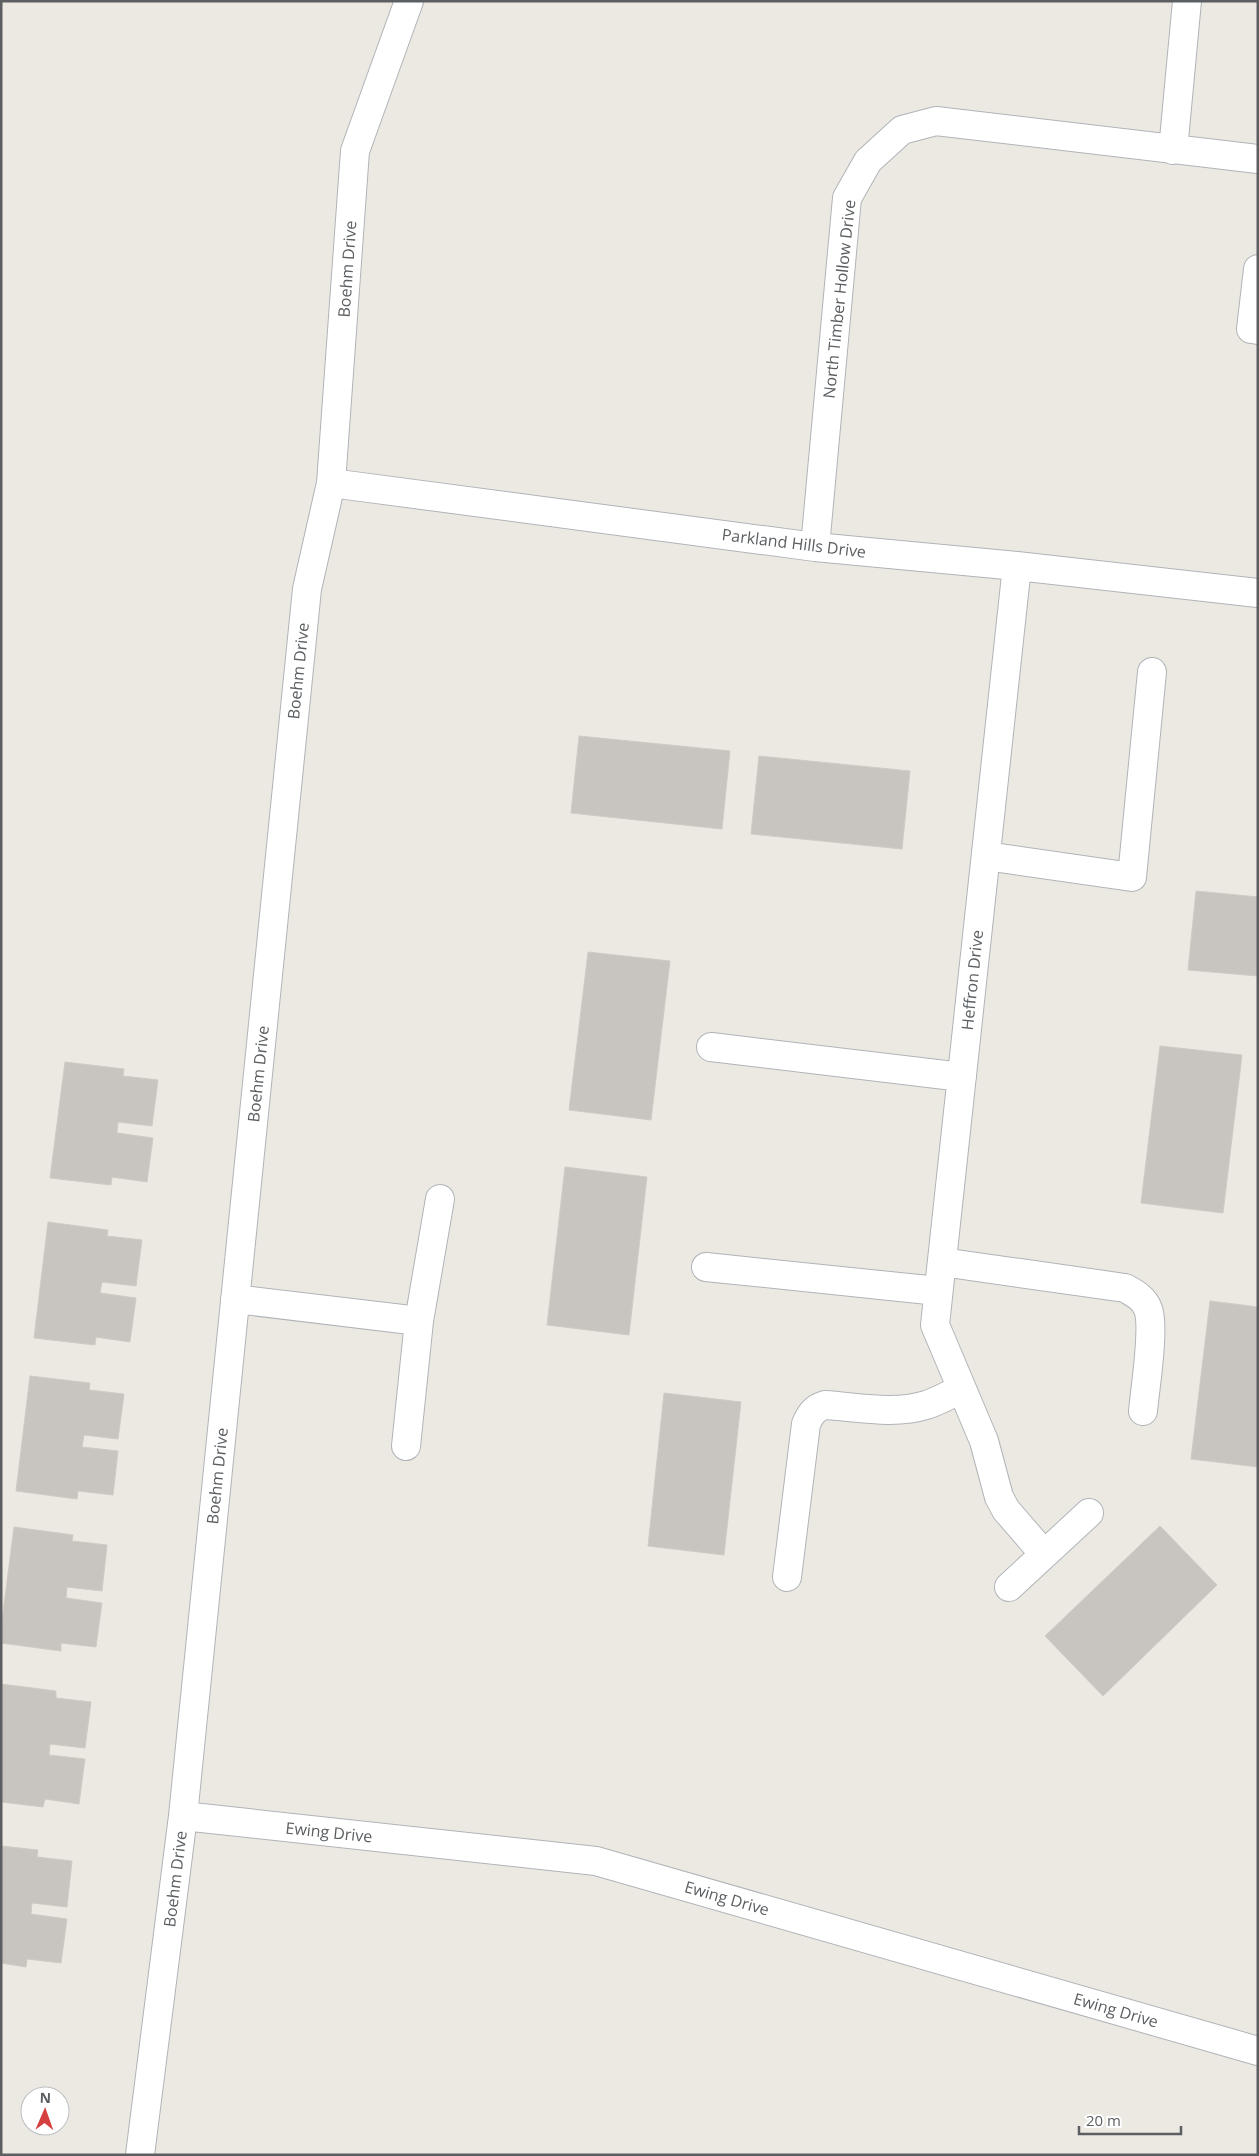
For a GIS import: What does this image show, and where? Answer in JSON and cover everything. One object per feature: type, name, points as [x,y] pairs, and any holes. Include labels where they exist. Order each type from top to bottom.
[{"type":"street","name":"Boehm Drive","points":[[140,2155],[183,1816],[307,589],[331,484],[355,152],[409,1]]},
{"type":"street","points":[[1174,150],[1187,1]]},
{"type":"street","name":"North Timber Hollow Drive","points":[[815,547],[847,198],[868,161],[902,130],[936,121],[1258,160]]},
{"type":"street","points":[[1258,270],[1251,329],[1258,330]]},
{"type":"street","name":"Parkland Hills Drive","points":[[331,484],[815,547],[1017,566],[1258,593]]},
{"type":"street","name":"Heffron Drive","points":[[1017,566],[935,1325],[988,1454],[999,1497],[1006,1510],[1044,1554]]},
{"type":"street","points":[[986,856],[1132,876],[1152,672]]},
{"type":"street","points":[[711,1047],[962,1077]]},
{"type":"street","points":[[406,1446],[419,1321],[440,1199]]},
{"type":"street","points":[[942,1262],[1125,1288],[1140,1296],[1148,1308],[1151,1325],[1143,1411]]},
{"type":"street","points":[[706,1267],[938,1291]]},
{"type":"street","points":[[235,1299],[419,1321]]},
{"type":"street","points":[[787,1576],[806,1424],[811,1414],[818,1407],[824,1405],[895,1410],[913,1408],[927,1405],[962,1389]]},
{"type":"street","points":[[1009,1586],[1089,1514]]},
{"type":"street","name":"Ewing Drive","points":[[183,1816],[596,1861],[1258,2051]]},
{"type":"building","points":[[579,736],[730,751],[722,829],[571,813]]},
{"type":"building","points":[[759,756],[910,771],[902,849],[751,834]]},
{"type":"building","points":[[1196,891],[1258,897],[1258,976],[1188,970]]},
{"type":"building","points":[[588,952],[670,961],[651,1120],[569,1110]]},
{"type":"building","points":[[1160,1046],[1242,1055],[1223,1213],[1141,1203]]},
{"type":"building","points":[[65,1062],[124,1069],[123,1076],[158,1080],[152,1126],[118,1122],[117,1133],[153,1138],[147,1182],[112,1177],[111,1185],[50,1178]]},
{"type":"building","points":[[565,1167],[647,1177],[629,1335],[547,1325]]},
{"type":"building","points":[[48,1222],[108,1230],[107,1236],[142,1240],[136,1286],[102,1282],[100,1293],[136,1298],[130,1342],[96,1337],[95,1345],[34,1338]]},
{"type":"building","points":[[1210,1301],[1258,1307],[1258,1467],[1191,1459]]},
{"type":"building","points":[[30,1376],[90,1383],[89,1390],[124,1394],[118,1439],[84,1435],[82,1447],[118,1451],[113,1495],[78,1491],[77,1499],[16,1491]]},
{"type":"building","points":[[664,1393],[741,1402],[724,1555],[648,1546]]},
{"type":"building","points":[[1160,1526],[1217,1585],[1103,1696],[1045,1636]]},
{"type":"building","points":[[14,1527],[73,1535],[72,1541],[107,1545],[102,1591],[67,1587],[66,1598],[102,1603],[96,1647],[61,1643],[61,1651],[1,1643],[1,1628]]},
{"type":"building","points":[[1,1684],[56,1691],[56,1698],[91,1702],[85,1748],[50,1744],[49,1755],[85,1759],[79,1804],[45,1799],[43,1807],[1,1802]]},
{"type":"building","points":[[1,1846],[38,1850],[37,1857],[72,1861],[67,1907],[32,1903],[31,1914],[67,1919],[61,1963],[27,1959],[26,1967],[1,1963]]}]
